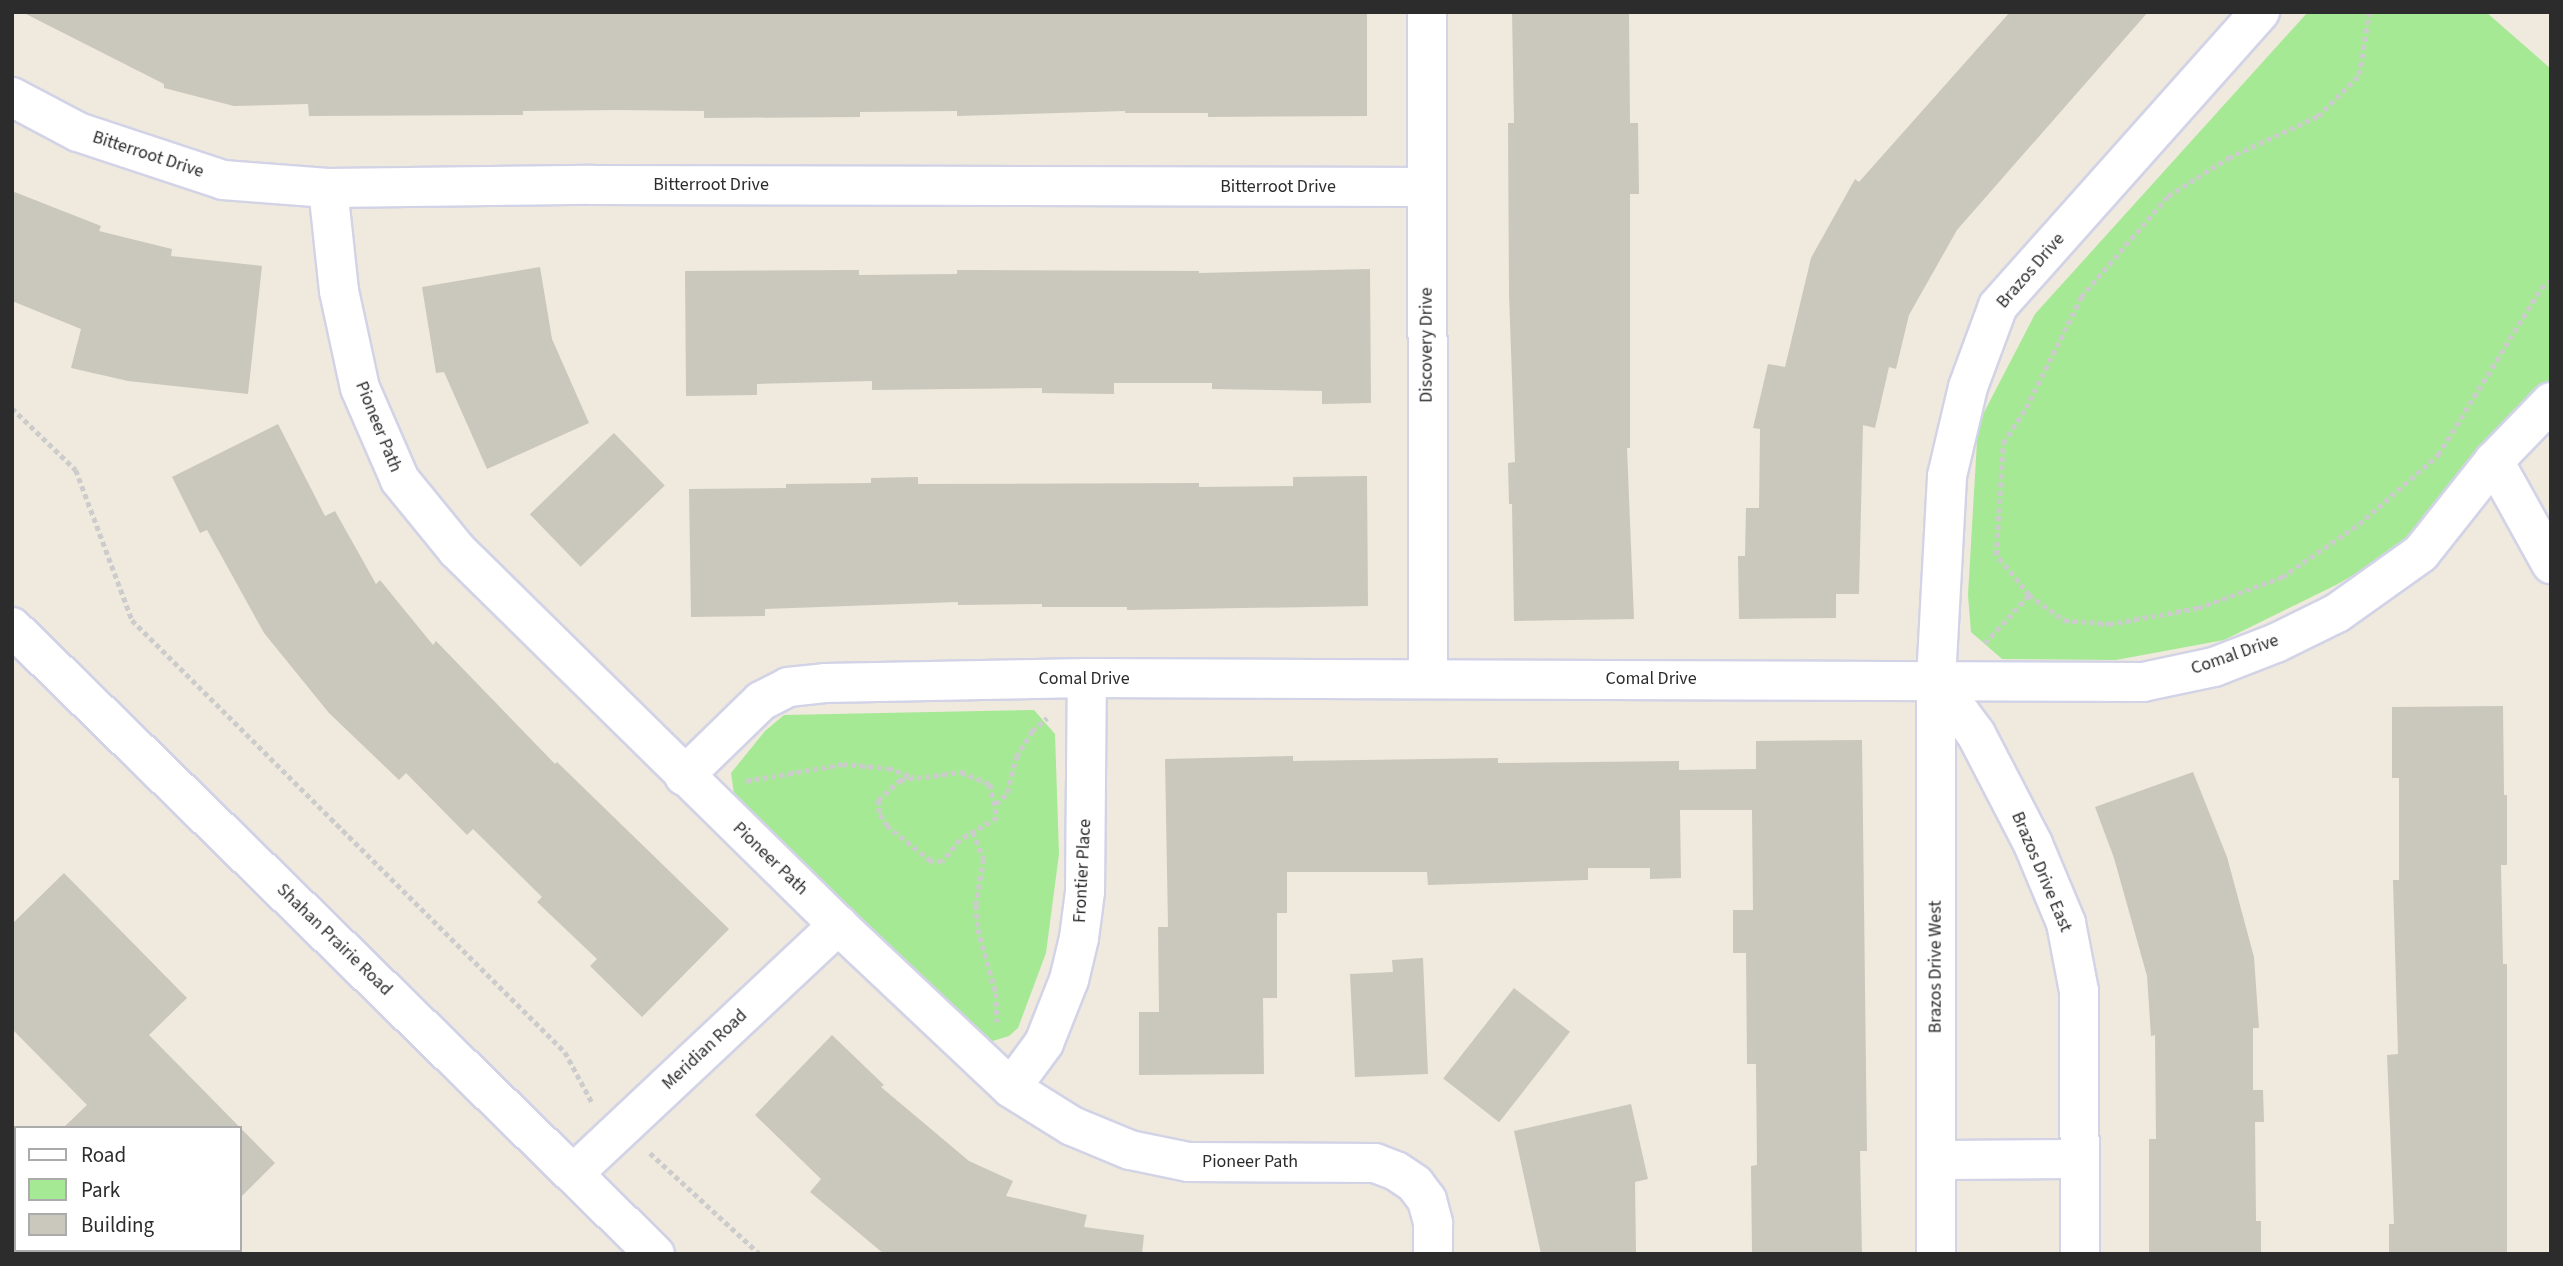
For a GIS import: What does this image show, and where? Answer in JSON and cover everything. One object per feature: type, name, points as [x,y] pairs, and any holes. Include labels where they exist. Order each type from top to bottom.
[{"type":"street","name":"Discovery Drive","points":[[1427,12],[1428,679]]},
{"type":"street","name":"Brazos Drive","points":[[1936,680],[1947,476],[1968,387],[1998,306],[2260,12]]},
{"type":"street","name":"Bitterroot Drive","points":[[12,97],[78,132],[223,180],[328,188],[592,185],[1427,187]]},
{"type":"street","name":"Pioneer Path","points":[[328,188],[339,291],[360,388],[400,480],[457,550],[838,925],[1011,1088],[1072,1126],[1130,1150],[1188,1162],[1375,1163],[1396,1171],[1415,1184],[1427,1200],[1433,1223],[1433,1254]]},
{"type":"street","name":"Comal Drive","points":[[684,776],[761,701],[788,687],[825,682],[1087,678],[2143,682],[2214,667],[2276,643],[2337,613],[2421,553],[2494,461],[2551,402]]},
{"type":"street","points":[[2494,461],[2551,564]]},
{"type":"street","name":"Shahan Prairie Road","points":[[12,627],[655,1254]]},
{"type":"street","name":"Frontier Place","points":[[1011,1088],[1044,1043],[1069,980],[1079,938],[1085,892],[1087,678]]},
{"type":"street","name":"Brazos Drive East","points":[[1936,680],[1976,734],[2033,844],[2066,923],[2079,991],[2080,1254]]},
{"type":"street","name":"Brazos Drive West","points":[[1936,680],[1936,1254]]},
{"type":"street","name":"Meridian Road","points":[[573,1174],[838,925]]},
{"type":"street","points":[[1937,1160],[2080,1159]]},
{"type":"path","points":[[2369,12],[2360,75],[2318,116],[2228,158],[2168,196],[2081,297],[2026,408],[2003,443],[1996,555],[2029,596],[2064,620],[2109,624],[2198,608],[2282,577],[2359,524],[2438,455],[2541,288],[2551,281]]},
{"type":"path","points":[[12,408],[76,470],[132,620],[565,1052],[593,1104],[716,1210],[760,1254]]},
{"type":"path","points":[[1982,646],[2029,596]]},
{"type":"path","points":[[995,805],[1007,793],[1016,757],[1032,731],[1048,717]]},
{"type":"path","points":[[739,782],[843,765],[888,768],[914,777]]},
{"type":"path","points":[[961,772],[977,776],[990,784],[997,818],[960,840],[942,862],[930,861],[887,826],[879,813],[878,800],[900,780],[914,777],[961,772]]},
{"type":"path","points":[[973,832],[984,859],[977,917],[996,993],[998,1035]]},
{"type":"green space","points":[[2308,12],[2486,12],[2551,69],[2551,379],[2445,501],[2398,549],[2336,585],[2224,640],[2116,660],[2002,659],[1971,632],[1968,595],[1978,424],[2035,314]]},
{"type":"green space","points":[[1034,710],[1055,734],[1059,854],[1046,953],[1018,1028],[1009,1036],[983,1044],[734,794],[731,773],[765,731],[784,715]]},
{"type":"building","points":[[22,12],[1367,12],[1367,116],[1208,117],[1208,113],[1125,111],[957,116],[957,111],[860,112],[860,117],[704,118],[704,111],[618,110],[523,111],[523,115],[309,116],[308,104],[234,106],[164,88],[164,84]]},
{"type":"building","points":[[1512,12],[1629,12],[1630,123],[1638,123],[1639,194],[1630,194],[1630,448],[1627,448],[1634,619],[1514,621],[1512,504],[1509,504],[1508,463],[1515,462],[1509,294],[1508,123],[1514,123]]},
{"type":"building","points":[[2010,12],[2148,12],[1957,230],[1909,315],[1896,369],[1889,367],[1875,428],[1863,425],[1859,594],[1836,594],[1836,618],[1739,619],[1738,556],[1745,556],[1746,508],[1759,508],[1760,429],[1753,428],[1768,364],[1785,367],[1811,258],[1855,179],[1859,182]]},
{"type":"building","points":[[12,191],[101,226],[99,231],[172,249],[171,256],[262,266],[248,394],[128,381],[71,368],[81,329],[12,301]]},
{"type":"building","points":[[540,267],[552,339],[589,423],[487,469],[444,372],[436,373],[422,287]]},
{"type":"building","points":[[1370,269],[1371,403],[1322,404],[1322,391],[1212,389],[1212,383],[1114,383],[1114,394],[1042,393],[1042,388],[872,390],[872,381],[757,384],[757,395],[686,396],[685,271],[859,270],[859,275],[957,274],[957,270],[1199,273]]},
{"type":"building","points":[[278,424],[325,516],[335,511],[376,584],[380,580],[433,645],[436,641],[555,764],[557,762],[729,929],[642,1017],[590,966],[597,959],[537,902],[542,897],[473,829],[467,835],[406,773],[399,780],[329,713],[264,633],[207,530],[200,533],[172,477]]},
{"type":"building","points":[[614,433],[665,486],[581,567],[530,514]]},
{"type":"building","points":[[1367,476],[1368,606],[1127,610],[1127,607],[1042,607],[1042,604],[958,605],[958,602],[765,609],[765,616],[691,617],[689,489],[786,488],[786,484],[871,483],[871,478],[918,477],[918,484],[1199,483],[1199,487],[1293,486],[1293,477]]},
{"type":"building","points":[[2503,706],[2504,795],[2507,795],[2507,865],[2501,865],[2503,964],[2507,964],[2507,1254],[2389,1254],[2389,1224],[2394,1224],[2387,1055],[2398,1054],[2393,880],[2399,880],[2399,778],[2392,778],[2392,707]]},
{"type":"building","points":[[1862,740],[1867,1151],[1860,1151],[1862,1254],[1752,1254],[1751,1166],[1757,1165],[1756,1064],[1747,1064],[1746,953],[1733,953],[1733,910],[1753,910],[1752,810],[1680,810],[1681,878],[1650,879],[1650,868],[1588,868],[1588,880],[1428,885],[1427,872],[1287,872],[1287,913],[1277,913],[1277,998],[1263,998],[1264,1074],[1139,1075],[1139,1012],[1159,1012],[1158,927],[1168,927],[1165,759],[1293,756],[1293,761],[1498,758],[1498,763],[1679,761],[1679,770],[1756,769],[1756,741]]},
{"type":"building","points":[[2193,772],[2227,857],[2254,957],[2259,1028],[2253,1028],[2253,1090],[2263,1090],[2264,1122],[2255,1122],[2256,1221],[2261,1221],[2261,1254],[2149,1254],[2149,1139],[2156,1139],[2155,1035],[2151,1036],[2147,976],[2114,858],[2095,807]]},
{"type":"building","points":[[64,873],[187,998],[149,1035],[239,1126],[65,1126],[87,1105],[12,1029],[12,924]]},
{"type":"building","points":[[1423,958],[1428,1074],[1355,1077],[1350,974],[1393,972],[1392,960]]},
{"type":"building","points":[[1514,988],[1570,1032],[1499,1122],[1443,1079]]},
{"type":"building","points":[[832,1035],[884,1085],[881,1087],[969,1161],[1013,1181],[1006,1196],[1087,1215],[1084,1227],[1144,1235],[1142,1254],[884,1254],[810,1192],[821,1179],[755,1115]]},
{"type":"building","points":[[1631,1104],[1648,1179],[1635,1182],[1636,1254],[1541,1254],[1514,1131]]},
{"type":"building","points":[[242,1129],[275,1163],[242,1196]]}]
